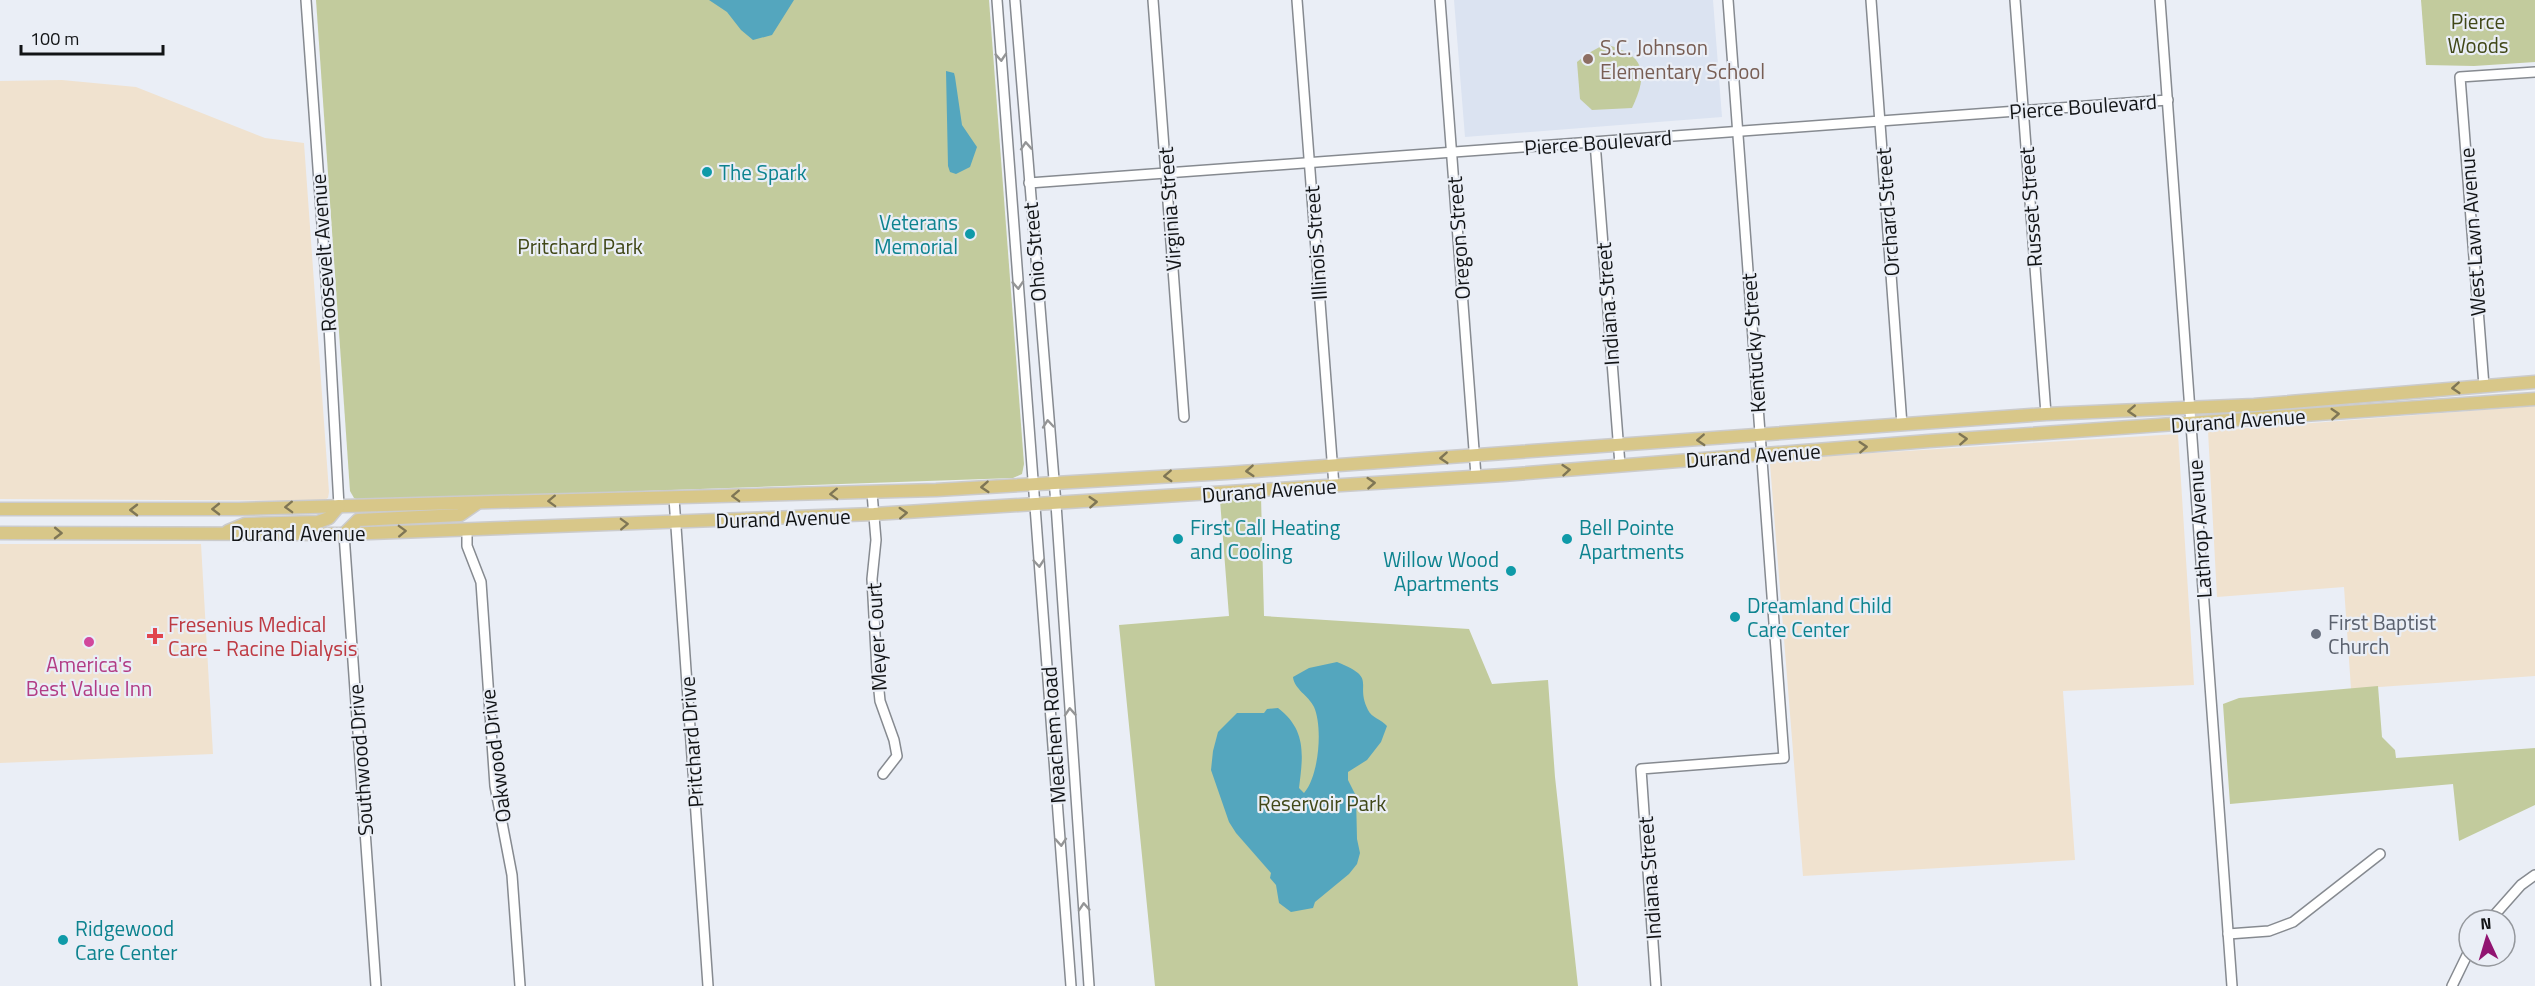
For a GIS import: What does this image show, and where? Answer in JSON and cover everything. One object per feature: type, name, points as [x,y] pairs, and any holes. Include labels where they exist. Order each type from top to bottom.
[{"type":"main road","name":"Durand Avenue","points":[[0,509],[183,510],[872,493],[1475,456],[2046,414],[2254,405],[2535,382]]},
{"type":"main road","name":"Durand Avenue","points":[[0,533],[344,534],[874,514],[1334,486],[2535,399]]},
{"type":"main road","points":[[2020,435],[2026,429],[2044,422],[2046,414]]},
{"type":"main road","points":[[344,534],[358,520],[460,515],[477,504]]},
{"type":"main road","points":[[221,533],[245,524],[318,522],[329,518],[339,506]]},
{"type":"street","name":"Roosevelt Avenue","points":[[306,0],[339,506]]},
{"type":"street","name":"Ohio Street","points":[[997,0],[1033,484]]},
{"type":"street","name":"Ohio Street","points":[[1015,0],[1056,504]]},
{"type":"street","name":"Virginia Street","points":[[1154,0],[1184,417]]},
{"type":"street","name":"Illinois Street","points":[[1297,0],[1334,486]]},
{"type":"street","name":"Oregon Street","points":[[1440,0],[1476,476]]},
{"type":"street","name":"Kentucky Street","points":[[1641,769],[1784,758],[1728,0]]},
{"type":"street","name":"Orchard Street","points":[[1871,0],[1902,425]]},
{"type":"street","name":"Russet Street","points":[[2014,0],[2046,414]]},
{"type":"street","name":"Lathrop Avenue","points":[[2160,0],[2232,986]]},
{"type":"street","name":"West Lawn Avenue","points":[[2484,386],[2460,77],[2535,72]]},
{"type":"street","name":"Pierce Boulevard","points":[[1029,183],[2168,100]]},
{"type":"street","name":"Indiana Street","points":[[1595,142],[1620,465]]},
{"type":"street","name":"Meachem Road","points":[[1033,484],[1071,986]]},
{"type":"street","name":"Meyer Court","points":[[872,493],[876,540],[872,579],[878,680],[880,701],[894,740],[897,756],[883,774]]},
{"type":"street","name":"Pritchard Drive","points":[[674,498],[708,986]]},
{"type":"street","name":"Meachem Road","points":[[1056,504],[1089,986]]},
{"type":"street","name":"Oakwood Drive","points":[[466,529],[467,546],[481,582],[495,786],[512,875],[520,986]]},
{"type":"street","name":"Southwood Drive","points":[[344,534],[376,986]]},
{"type":"street","points":[[1048,665],[1067,663]]},
{"type":"street","name":"Indiana Street","points":[[1641,769],[1656,986]]},
{"type":"street","points":[[1058,800],[1077,798]]},
{"type":"street","points":[[2228,934],[2269,931],[2293,922],[2380,854]]},
{"type":"street","points":[[2501,908],[2521,885],[2535,875]]},
{"type":"street","points":[[1069,945],[1086,944]]},
{"type":"street","points":[[2452,986],[2461,968]]},
{"type":"shaded area","name":"S.C. Johnson Elementary School","points":[[1454,0],[1713,0],[1722,117],[1465,137]]},
{"type":"shaded area","points":[[62,80],[136,87],[265,138],[304,143],[328,498],[322,501],[0,499],[0,81]]},
{"type":"shaded area","points":[[2535,406],[2535,676],[2351,689],[2344,587],[2217,597],[2208,431]]},
{"type":"shaded area","points":[[2178,434],[2194,685],[2063,691],[2075,860],[1803,876],[1770,464],[1777,459]]},
{"type":"shaded area","points":[[0,544],[201,544],[213,754],[0,763]]},
{"type":"green space","name":"Pritchard Park","points":[[316,0],[989,0],[1024,464],[1022,474],[1013,478],[361,501],[354,498],[350,491]]},
{"type":"green space","name":"Pierce Woods","points":[[2421,0],[2535,0],[2535,62],[2474,66],[2426,65]]},
{"type":"green space","points":[[1605,44],[1628,54],[1636,60],[1640,67],[1641,84],[1632,108],[1592,110],[1580,99],[1577,62]]},
{"type":"green space","name":"Reservoir Park","points":[[1261,496],[1264,616],[1469,629],[1492,684],[1548,680],[1555,777],[1578,986],[1155,986],[1119,625],[1229,616],[1220,500]]},
{"type":"green space","points":[[2378,686],[2382,737],[2395,750],[2396,758],[2535,748],[2535,805],[2459,841],[2453,784],[2230,804],[2223,704],[2239,698]]},
{"type":"water","points":[[709,0],[794,0],[772,35],[753,40],[741,30],[727,12]]},
{"type":"water","points":[[946,71],[954,73],[962,125],[977,147],[970,167],[956,174],[950,172],[948,166]]},
{"type":"water","points":[[1337,662],[1362,677],[1364,701],[1368,710],[1387,726],[1381,742],[1367,760],[1348,772],[1348,780],[1356,796],[1357,839],[1360,853],[1357,864],[1349,874],[1315,902],[1313,908],[1291,912],[1279,903],[1276,885],[1270,878],[1271,873],[1229,822],[1211,770],[1213,751],[1218,732],[1237,713],[1264,713],[1267,709],[1278,708],[1294,725],[1301,744],[1299,788],[1304,793],[1316,764],[1318,726],[1314,707],[1296,685],[1293,677],[1309,668]]},
{"type":"place","name":"S.C. Johnson Elementary School","points":[[1588,59]]},
{"type":"place","name":"The Spark","points":[[707,172]]},
{"type":"place","name":"Veterans Memorial","points":[[970,234]]},
{"type":"place","name":"First Call Heating and Cooling","points":[[1178,539]]},
{"type":"place","name":"Bell Pointe Apartments","points":[[1567,539]]},
{"type":"place","name":"Willow Wood Apartments","points":[[1511,571]]},
{"type":"place","name":"Dreamland Child Care Center","points":[[1735,617]]},
{"type":"place","name":"First Baptist Church","points":[[2316,634]]},
{"type":"place","name":"Fresenius Medical Care - Racine Dialysis","points":[[155,636]]},
{"type":"place","name":"America's Best Value Inn","points":[[89,642]]},
{"type":"place","name":"Ridgewood Care Center","points":[[63,940]]}]
